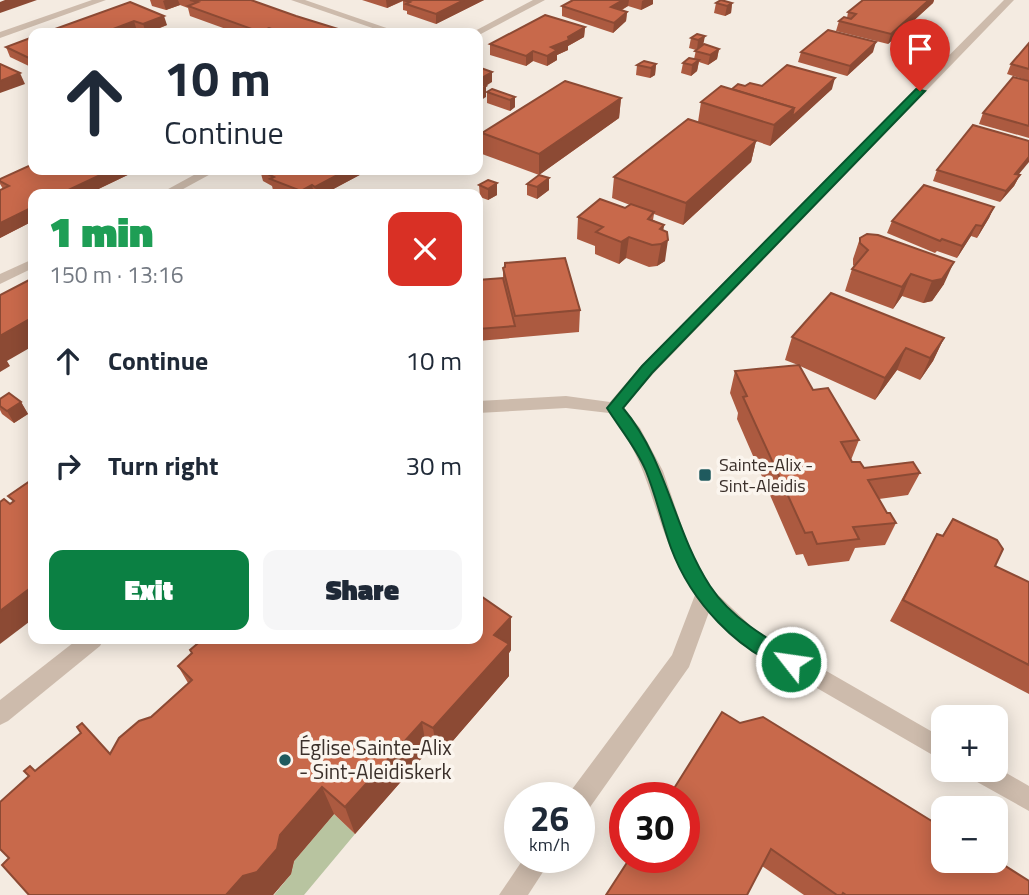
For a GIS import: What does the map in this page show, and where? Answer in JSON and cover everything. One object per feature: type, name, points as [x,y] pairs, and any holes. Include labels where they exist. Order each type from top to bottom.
[{"type":"street","points":[[0,36],[100,0]]},
{"type":"street","points":[[296,0],[381,28]]},
{"type":"street","points":[[483,29],[540,0]]},
{"type":"street","points":[[614,408],[647,370],[1009,0]]},
{"type":"street","points":[[175,189],[202,175]]},
{"type":"street","points":[[0,280],[28,266]]},
{"type":"street","points":[[483,407],[566,402],[614,408],[634,432],[654,471],[681,551],[705,595],[748,638],[931,743]]},
{"type":"street","points":[[593,782],[681,660],[705,595]]},
{"type":"street","points":[[0,714],[87,644]]},
{"type":"street","points":[[999,782],[1029,799]]},
{"type":"street","points":[[512,895],[528,873]]},
{"type":"green space","points":[[334,814],[355,834],[304,895],[274,895],[291,874],[294,861]]},
{"type":"building","points":[[190,0],[251,0],[335,28],[249,28],[188,6],[198,2]]},
{"type":"building","points":[[403,0],[464,0],[436,14],[406,4],[410,2]]},
{"type":"building","points":[[573,0],[623,0],[611,7],[627,12],[614,23],[562,6]]},
{"type":"building","points":[[721,0],[732,3],[727,6],[716,3]]},
{"type":"building","points":[[863,0],[929,0],[891,34],[839,21],[844,17],[851,19],[856,14],[848,12]]},
{"type":"building","points":[[130,2],[164,16],[143,24],[134,21],[116,28],[58,28]]},
{"type":"building","points":[[545,15],[585,27],[568,37],[569,40],[551,47],[557,50],[547,56],[533,51],[526,56],[490,44]]},
{"type":"building","points":[[828,30],[876,42],[850,66],[801,52]]},
{"type":"building","points":[[697,34],[705,36],[698,40],[691,38]]},
{"type":"building","points":[[28,39],[28,58],[6,47]]},
{"type":"building","points":[[1029,43],[1029,69],[1011,64]]},
{"type":"building","points":[[704,44],[719,49],[710,55],[695,51]]},
{"type":"building","points":[[689,58],[699,60],[692,65],[683,63]]},
{"type":"building","points":[[644,61],[656,64],[651,68],[637,65]]},
{"type":"building","points":[[0,64],[20,73],[0,81]]},
{"type":"building","points":[[787,65],[835,78],[792,117],[794,108],[732,89],[738,84],[762,86]]},
{"type":"building","points":[[483,69],[492,72],[483,77]]},
{"type":"building","points":[[1013,77],[1029,81],[1029,126],[983,113]]},
{"type":"building","points":[[565,81],[621,98],[539,154],[483,132]]},
{"type":"building","points":[[721,86],[794,108],[774,125],[701,102]]},
{"type":"building","points":[[492,89],[515,97],[510,100],[487,92]]},
{"type":"building","points":[[688,119],[756,141],[686,203],[614,177]]},
{"type":"building","points":[[973,125],[1029,141],[1029,157],[1015,174],[1020,175],[1006,191],[937,170]]},
{"type":"building","points":[[28,166],[28,175],[100,175],[71,189],[28,189],[28,209],[0,223],[0,190],[9,186],[0,179]]},
{"type":"building","points":[[270,175],[338,175],[315,187],[312,185],[305,189],[296,189],[270,179],[274,177]]},
{"type":"building","points":[[539,175],[549,178],[537,187],[527,184]]},
{"type":"building","points":[[488,180],[497,183],[488,189],[479,185]]},
{"type":"building","points":[[924,185],[994,207],[982,226],[976,225],[962,246],[942,239],[940,241],[892,221]]},
{"type":"building","points":[[600,199],[625,208],[631,204],[654,212],[648,219],[664,225],[660,229],[667,232],[668,240],[652,245],[629,237],[621,242],[596,232],[603,227],[578,217]]},
{"type":"building","points":[[867,234],[878,235],[954,262],[942,279],[932,281],[911,274],[902,287],[852,269],[868,250],[860,243],[860,238]]},
{"type":"building","points":[[565,258],[580,310],[515,316],[503,268],[505,263]]},
{"type":"building","points":[[503,278],[515,326],[483,329],[483,280]]},
{"type":"building","points":[[28,281],[28,320],[0,336],[0,295]]},
{"type":"building","points":[[831,293],[944,338],[930,358],[906,348],[885,378],[792,337]]},
{"type":"building","points":[[799,365],[813,390],[828,388],[859,440],[841,442],[852,462],[860,462],[864,468],[913,462],[920,473],[868,480],[896,523],[853,527],[859,539],[817,544],[812,532],[805,533],[743,397],[747,396],[735,371]]},
{"type":"building","points":[[9,393],[21,402],[7,411],[0,406],[0,399]]},
{"type":"building","points":[[28,482],[28,590],[0,611],[0,502],[4,499],[10,504],[14,501],[8,496]]},
{"type":"building","points":[[953,519],[997,540],[1003,549],[995,566],[1029,582],[1029,665],[903,600],[937,534],[943,536]]},
{"type":"building","name":"Église Sainte-Alix - Sint-Aleidiskerk","points":[[483,597],[511,617],[494,635],[509,644],[433,728],[422,722],[345,807],[322,787],[280,835],[277,849],[257,872],[243,876],[226,895],[29,895],[2,865],[9,858],[0,849],[0,802],[29,776],[24,771],[30,766],[35,771],[81,733],[77,727],[82,723],[110,754],[119,738],[139,721],[151,717],[192,680],[178,666],[192,653],[190,650],[197,644],[483,644]]},
{"type":"building","points":[[722,712],[740,723],[763,717],[931,821],[931,873],[1008,873],[1008,868],[1029,881],[1029,895],[837,895],[771,849],[747,895],[606,895],[620,873],[700,873],[700,782],[678,782]]},
{"type":"place","name":"Sainte-Alix - Sint-Aleidis","points":[[705,475]]},
{"type":"place","name":"Église Sainte-Alix - Sint-Aleidiskerk","points":[[285,760]]},
{"type":"route","points":[[791,662],[748,638],[705,595],[681,551],[654,471],[634,432],[614,408],[647,370],[920,91]]}]
